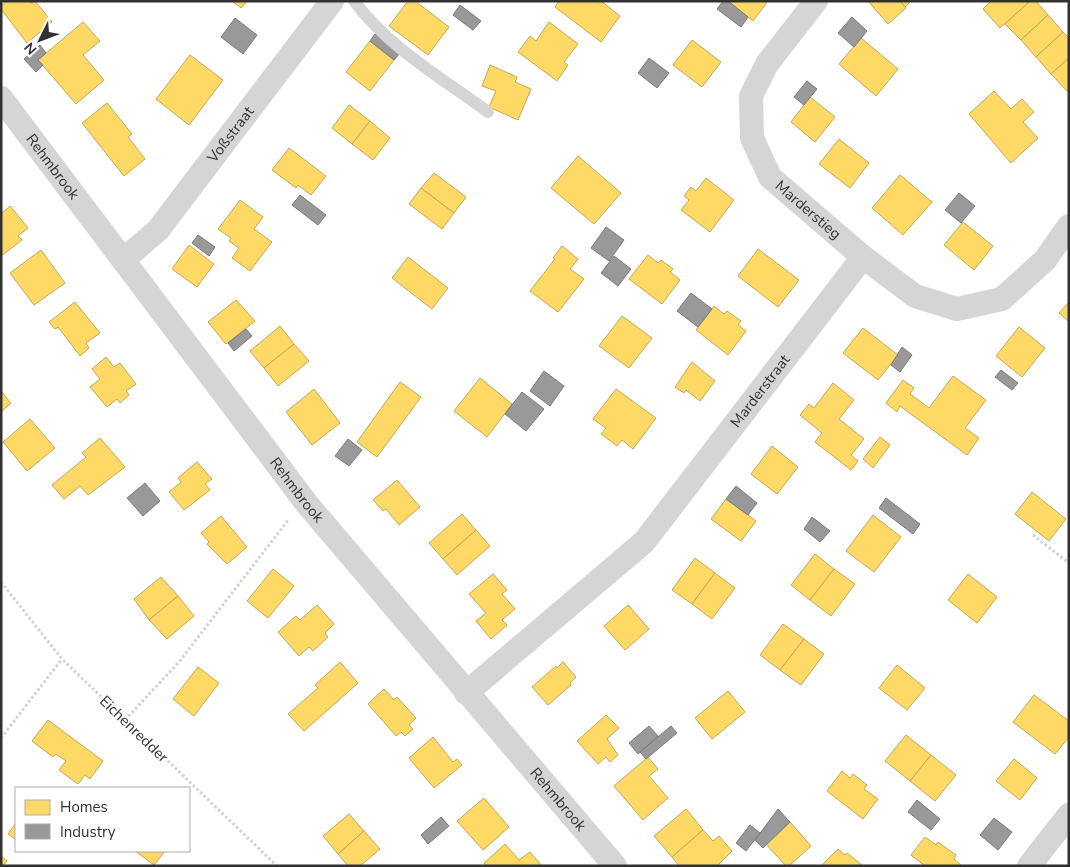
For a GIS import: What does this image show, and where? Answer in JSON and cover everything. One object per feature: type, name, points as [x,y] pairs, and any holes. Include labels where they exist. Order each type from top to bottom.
[{"type":"street","name":"Voßstraat","points":[[123,260],[158,230],[332,1]]},
{"type":"street","name":"Marderstieg","points":[[816,1],[767,64],[751,96],[752,138],[770,177],[863,257]]},
{"type":"street","name":"Rehmbrook","points":[[1,98],[307,504],[614,866]]},
{"type":"street","points":[[863,257],[915,296],[957,309],[1002,299],[1045,260],[1069,226]]},
{"type":"street","name":"Marderstraat","points":[[466,692],[644,542],[863,257]]},
{"type":"street","points":[[1029,866],[1069,815]]},
{"type":"lane","points":[[354,1],[377,28],[400,48],[488,112]]},
{"type":"path","points":[[125,720],[179,662],[290,519],[307,504]]},
{"type":"path","points":[[1033,535],[1069,563]]},
{"type":"path","name":"Eichenredder","points":[[1,582],[62,660],[277,866]]},
{"type":"path","points":[[1,738],[62,660]]},
{"type":"building: Homes","points":[[7,1],[29,1],[31,3],[35,1],[52,22],[27,43],[1,9],[1,6]]},
{"type":"building: Homes","points":[[232,1],[247,1],[241,8]]},
{"type":"building: Homes","points":[[408,1],[415,1],[449,27],[428,55],[389,26]]},
{"type":"building: Homes","points":[[559,1],[601,1],[620,16],[601,42],[555,7]]},
{"type":"building: Homes","points":[[728,1],[768,1],[753,21]]},
{"type":"building: Homes","points":[[868,1],[900,1],[906,8],[888,24]]},
{"type":"building: Homes","points":[[900,1],[911,1],[905,7]]},
{"type":"building: Homes","points":[[991,1],[1026,1],[1028,3],[1000,28],[983,9]]},
{"type":"building: Homes","points":[[1030,1],[1036,1],[1048,15],[1021,40],[1005,24]]},
{"type":"building: Homes","points":[[1048,15],[1063,32],[1036,57],[1021,40]]},
{"type":"building: Homes","points":[[83,22],[100,41],[83,55],[104,80],[76,104],[38,60]]},
{"type":"building: Homes","points":[[549,22],[578,44],[564,62],[568,65],[557,81],[518,52],[530,36],[536,41]]},
{"type":"building: Homes","points":[[1063,32],[1069,38],[1069,58],[1051,74],[1036,57]]},
{"type":"building: Homes","points":[[861,38],[898,69],[876,96],[839,64]]},
{"type":"building: Homes","points":[[692,40],[721,62],[702,87],[673,65]]},
{"type":"building: Homes","points":[[370,41],[394,60],[370,91],[346,72]]},
{"type":"building: Homes","points":[[190,55],[223,80],[189,125],[156,99]]},
{"type":"building: Homes","points":[[1069,58],[1069,89],[1067,91],[1051,74]]},
{"type":"building: Homes","points":[[490,65],[517,77],[515,82],[531,89],[518,120],[489,107],[496,91],[482,86]]},
{"type":"building: Homes","points":[[994,91],[1011,109],[1022,99],[1034,112],[1023,122],[1038,138],[1011,163],[969,114]]},
{"type":"building: Homes","points":[[810,97],[835,117],[815,142],[791,122]]},
{"type":"building: Homes","points":[[107,103],[132,134],[128,137],[145,159],[124,176],[82,123]]},
{"type":"building: Homes","points":[[349,105],[370,121],[352,144],[332,128]]},
{"type":"building: Homes","points":[[370,121],[390,138],[373,160],[352,144]]},
{"type":"building: Homes","points":[[839,139],[869,163],[850,188],[819,164]]},
{"type":"building: Homes","points":[[289,148],[326,176],[311,195],[298,185],[296,188],[272,170]]},
{"type":"building: Homes","points":[[578,156],[621,193],[594,224],[551,188]]},
{"type":"building: Homes","points":[[434,173],[466,197],[454,213],[421,188]]},
{"type":"building: Homes","points":[[900,175],[932,202],[903,235],[872,208]]},
{"type":"building: Homes","points":[[706,178],[734,200],[710,232],[681,210],[689,200],[684,196],[691,187],[696,191]]},
{"type":"building: Homes","points":[[421,188],[454,213],[442,229],[409,204]]},
{"type":"building: Homes","points":[[240,200],[263,217],[254,229],[272,242],[250,271],[232,258],[239,248],[229,241],[231,238],[218,229]]},
{"type":"building: Homes","points":[[10,206],[28,228],[18,236],[22,240],[1,256],[1,214]]},
{"type":"building: Homes","points":[[963,222],[993,246],[974,270],[944,245]]},
{"type":"building: Homes","points":[[189,245],[214,264],[197,287],[172,269]]},
{"type":"building: Homes","points":[[562,246],[578,259],[570,269],[584,279],[558,312],[530,291],[555,259],[553,258]]},
{"type":"building: Homes","points":[[758,249],[799,280],[778,307],[738,276]]},
{"type":"building: Homes","points":[[41,250],[65,283],[34,305],[10,273]]},
{"type":"building: Homes","points":[[648,255],[658,263],[661,260],[673,269],[670,272],[680,280],[662,304],[629,279]]},
{"type":"building: Homes","points":[[408,257],[448,288],[432,309],[392,278]]},
{"type":"building: Homes","points":[[236,300],[255,321],[226,344],[208,322]]},
{"type":"building: Homes","points":[[75,302],[100,333],[86,343],[89,348],[80,356],[58,327],[55,329],[49,322]]},
{"type":"building: Homes","points":[[1069,302],[1069,322],[1059,313]]},
{"type":"building: Homes","points":[[714,306],[724,314],[727,311],[741,321],[738,325],[746,331],[728,355],[696,330]]},
{"type":"building: Homes","points":[[622,316],[652,338],[629,368],[599,346]]},
{"type":"building: Homes","points":[[280,326],[294,344],[264,368],[250,351]]},
{"type":"building: Homes","points":[[1019,327],[1045,348],[1022,377],[996,356]]},
{"type":"building: Homes","points":[[863,328],[898,355],[878,380],[843,353]]},
{"type":"building: Homes","points":[[294,344],[309,361],[278,386],[264,368]]},
{"type":"building: Homes","points":[[106,357],[114,367],[120,363],[136,384],[126,391],[129,395],[120,403],[117,399],[107,407],[90,387],[100,379],[92,369]]},
{"type":"building: Homes","points":[[692,362],[715,381],[700,401],[686,390],[684,393],[675,387]]},
{"type":"building: Homes","points":[[953,376],[986,400],[965,428],[979,438],[967,455],[900,406],[897,412],[886,403],[903,380],[914,388],[910,394],[929,408]]},
{"type":"building: Homes","points":[[480,378],[512,404],[487,437],[454,411]]},
{"type":"building: Homes","points":[[400,382],[421,397],[377,457],[357,442]]},
{"type":"building: Homes","points":[[833,383],[854,400],[839,419],[864,439],[851,455],[858,461],[851,470],[815,442],[822,433],[800,415],[809,404],[814,408]]},
{"type":"building: Homes","points":[[314,389],[340,423],[312,445],[286,412]]},
{"type":"building: Homes","points":[[616,389],[656,418],[633,449],[622,440],[617,446],[601,434],[606,428],[593,419]]},
{"type":"building: Homes","points":[[1,391],[11,403],[1,412]]},
{"type":"building: Homes","points":[[30,419],[55,448],[27,471],[3,442]]},
{"type":"building: Homes","points":[[880,437],[890,445],[873,468],[863,459]]},
{"type":"building: Homes","points":[[100,438],[125,467],[88,495],[80,486],[64,499],[52,485],[86,457],[82,453]]},
{"type":"building: Homes","points":[[772,446],[798,467],[777,494],[751,474]]},
{"type":"building: Homes","points":[[197,462],[212,479],[205,484],[210,490],[184,510],[169,492],[181,482],[178,478]]},
{"type":"building: Homes","points":[[397,480],[420,507],[399,525],[386,509],[383,511],[373,500]]},
{"type":"building: Homes","points":[[1032,492],[1066,519],[1049,541],[1015,514]]},
{"type":"building: Homes","points":[[726,499],[756,521],[741,541],[711,519]]},
{"type":"building: Homes","points":[[462,514],[476,530],[443,559],[429,543]]},
{"type":"building: Homes","points":[[873,515],[901,537],[874,572],[846,551]]},
{"type":"building: Homes","points":[[221,516],[247,547],[227,564],[207,544],[209,542],[201,533]]},
{"type":"building: Homes","points":[[476,530],[490,546],[457,575],[443,559]]},
{"type":"building: Homes","points":[[815,554],[834,569],[810,600],[791,585]]},
{"type":"building: Homes","points":[[695,558],[715,573],[692,604],[672,590]]},
{"type":"building: Homes","points":[[273,569],[294,586],[268,618],[247,601]]},
{"type":"building: Homes","points":[[834,569],[855,584],[831,616],[810,600]]},
{"type":"building: Homes","points":[[715,573],[735,588],[712,619],[692,604]]},
{"type":"building: Homes","points":[[493,574],[507,590],[502,594],[515,609],[502,620],[507,625],[491,639],[476,621],[486,613],[469,594]]},
{"type":"building: Homes","points":[[968,574],[997,597],[977,623],[948,600]]},
{"type":"building: Homes","points":[[161,577],[178,596],[149,620],[134,599]]},
{"type":"building: Homes","points":[[178,596],[194,616],[167,639],[149,620]]},
{"type":"building: Homes","points":[[317,605],[334,624],[325,633],[328,637],[313,651],[309,647],[299,656],[278,632],[296,616],[300,620]]},
{"type":"building: Homes","points":[[628,605],[649,629],[625,650],[604,626]]},
{"type":"building: Homes","points":[[783,624],[804,639],[780,670],[760,655]]},
{"type":"building: Homes","points":[[804,639],[824,654],[801,685],[780,670]]},
{"type":"building: Homes","points":[[340,662],[358,683],[304,731],[288,714],[318,688],[315,685]]},
{"type":"building: Homes","points":[[563,662],[576,677],[570,683],[571,685],[548,705],[532,687]]},
{"type":"building: Homes","points":[[897,665],[925,688],[907,710],[879,688]]},
{"type":"building: Homes","points":[[198,667],[219,683],[194,716],[173,699]]},
{"type":"building: Homes","points":[[384,689],[394,700],[397,697],[416,718],[409,725],[413,729],[405,736],[401,732],[396,736],[368,704]]},
{"type":"building: Homes","points":[[728,691],[745,712],[712,739],[695,718]]},
{"type":"building: Homes","points":[[1034,695],[1069,721],[1069,737],[1055,754],[1013,722]]},
{"type":"building: Homes","points":[[606,715],[619,728],[607,739],[618,755],[610,762],[606,757],[598,764],[577,741]]},
{"type":"building: Homes","points":[[48,720],[103,761],[90,779],[85,775],[78,784],[59,770],[66,761],[56,754],[53,757],[32,741]]},
{"type":"building: Homes","points":[[906,735],[931,755],[910,781],[885,761]]},
{"type":"building: Homes","points":[[433,737],[453,762],[457,759],[462,765],[434,788],[409,758]]},
{"type":"building: Homes","points":[[931,755],[956,775],[935,801],[910,781]]},
{"type":"building: Homes","points":[[648,757],[658,769],[649,776],[668,798],[643,820],[614,786]]},
{"type":"building: Homes","points":[[1014,759],[1037,778],[1020,800],[996,781]]},
{"type":"building: Homes","points":[[842,771],[850,778],[853,774],[867,785],[864,789],[878,799],[863,819],[827,791]]},
{"type":"building: Homes","points":[[484,798],[509,827],[483,850],[457,821]]},
{"type":"building: Homes","points":[[686,809],[703,830],[672,857],[654,836]]},
{"type":"building: Homes","points":[[349,814],[364,831],[338,854],[323,836]]},
{"type":"building: Homes","points":[[790,822],[811,846],[789,866],[786,866],[765,843]]},
{"type":"building: Homes","points":[[15,824],[15,839],[8,834]]},
{"type":"building: Homes","points":[[703,830],[713,841],[719,836],[732,851],[717,866],[679,866],[672,857]]},
{"type":"building: Homes","points":[[364,831],[380,849],[360,866],[348,866],[338,854]]},
{"type":"building: Homes","points":[[925,837],[936,845],[938,842],[956,855],[954,859],[962,866],[925,866],[911,855]]},
{"type":"building: Homes","points":[[505,844],[519,860],[530,852],[542,866],[486,866],[484,863]]},
{"type":"building: Homes","points":[[838,849],[845,855],[847,853],[863,866],[821,866]]},
{"type":"building: Homes","points":[[136,852],[164,852],[154,865]]},
{"type":"building: Homes","points":[[1,856],[7,861],[3,866],[1,866]]},
{"type":"building: Industry","points":[[723,1],[728,1],[748,17],[741,27],[717,9]]},
{"type":"building: Industry","points":[[460,5],[481,21],[473,30],[453,15]]},
{"type":"building: Industry","points":[[852,17],[867,31],[854,47],[838,33]]},
{"type":"building: Industry","points":[[235,18],[257,35],[243,54],[221,37]]},
{"type":"building: Industry","points":[[375,34],[400,53],[394,60],[370,41]]},
{"type":"building: Industry","points":[[40,45],[46,53],[38,60],[43,65],[36,72],[24,59]]},
{"type":"building: Industry","points":[[649,58],[669,73],[657,88],[638,73]]},
{"type":"building: Industry","points":[[807,81],[817,89],[804,105],[794,97]]},
{"type":"building: Industry","points":[[959,193],[975,206],[961,223],[945,210]]},
{"type":"building: Industry","points":[[300,195],[326,215],[318,225],[292,205]]},
{"type":"building: Industry","points":[[606,227],[624,240],[609,261],[591,248]]},
{"type":"building: Industry","points":[[198,235],[215,247],[209,256],[192,243]]},
{"type":"building: Industry","points":[[614,256],[631,269],[618,286],[601,273]]},
{"type":"building: Industry","points":[[691,293],[712,309],[698,327],[677,311]]},
{"type":"building: Industry","points":[[246,329],[252,336],[234,351],[228,343]]},
{"type":"building: Industry","points":[[902,347],[912,355],[900,372],[891,365]]},
{"type":"building: Industry","points":[[1001,370],[1018,383],[1012,390],[995,377]]},
{"type":"building: Industry","points":[[544,371],[564,386],[550,406],[530,391]]},
{"type":"building: Industry","points":[[522,392],[544,409],[526,431],[505,414]]},
{"type":"building: Industry","points":[[348,439],[362,450],[349,466],[335,456]]},
{"type":"building: Industry","points":[[145,483],[160,501],[143,516],[127,498]]},
{"type":"building: Industry","points":[[736,486],[757,503],[748,515],[726,499]]},
{"type":"building: Industry","points":[[886,498],[920,524],[913,534],[879,508]]},
{"type":"building: Industry","points":[[812,517],[830,531],[820,542],[804,529]]},
{"type":"building: Industry","points":[[649,726],[658,736],[638,754],[629,743]]},
{"type":"building: Industry","points":[[671,726],[677,733],[646,759],[640,752]]},
{"type":"building: Industry","points":[[917,800],[940,819],[931,830],[908,812]]},
{"type":"building: Industry","points":[[778,809],[790,822],[763,848],[755,840]]},
{"type":"building: Industry","points":[[441,817],[449,826],[428,844],[421,835]]},
{"type":"building: Industry","points":[[994,818],[1012,832],[998,850],[980,835]]},
{"type":"building: Industry","points":[[750,825],[760,833],[746,851],[736,843]]}]
